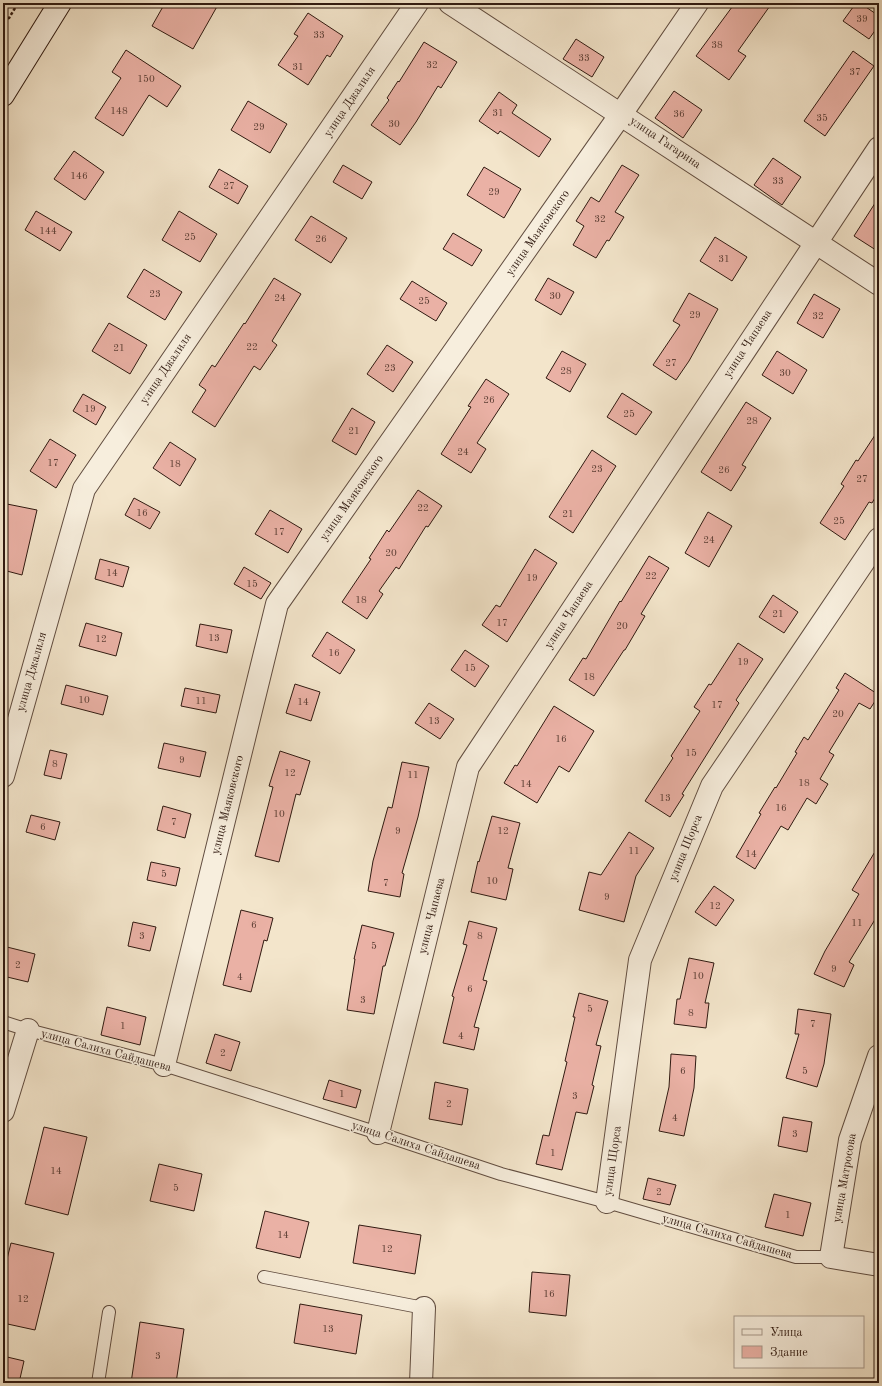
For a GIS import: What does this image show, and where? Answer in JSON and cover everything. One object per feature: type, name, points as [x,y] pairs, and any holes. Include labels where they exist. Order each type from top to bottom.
[{"type":"street","points":[[3,95],[60,3]]},
{"type":"street","name":"улица Джалиля","points":[[3,776],[84,489],[417,3]]},
{"type":"street","name":"улица Гагарина","points":[[450,3],[622,114],[879,284]]},
{"type":"street","name":"улица Маяковского","points":[[164,1065],[277,604],[622,114],[697,3]]},
{"type":"street","name":"улица Чапаева","points":[[378,1133],[468,767],[879,148]]},
{"type":"street","name":"улица Щорса","points":[[607,1202],[640,960],[712,786],[879,539]]},
{"type":"street","points":[[3,1110],[28,1030]]},
{"type":"street","name":"улица Матросова","points":[[831,1257],[850,1140],[879,1056]]},
{"type":"street","points":[[831,1257],[879,1265]]},
{"type":"street","points":[[421,1383],[424,1308]]},
{"type":"lane","name":"улица Салиха Сайдашева","points":[[3,1022],[28,1030],[164,1065],[501,1174],[607,1202],[796,1257],[831,1257]]},
{"type":"lane","points":[[264,1277],[424,1308]]},
{"type":"lane","points":[[98,1383],[109,1312]]},
{"type":"path","points":[[3,20],[9,18],[18,3]]},
{"type":"building","points":[[165,3],[219,3],[193,49],[152,26]]},
{"type":"building","points":[[735,3],[772,3],[738,51],[746,56],[729,80],[696,56]]},
{"type":"building","points":[[856,3],[860,3],[879,16],[879,25],[869,39],[843,21]]},
{"type":"building","points":[[308,13],[343,36],[330,57],[327,55],[308,85],[278,65],[298,36],[294,34]]},
{"type":"building","points":[[576,39],[604,57],[592,77],[563,59]]},
{"type":"building","points":[[424,42],[457,62],[441,88],[438,86],[400,145],[371,125],[389,100],[387,98]]},
{"type":"building","points":[[126,50],[181,86],[167,107],[149,95],[123,136],[95,118],[121,78],[112,72]]},
{"type":"building","points":[[853,51],[874,66],[825,136],[804,121]]},
{"type":"building","points":[[674,91],[702,110],[683,138],[655,118]]},
{"type":"building","points":[[499,92],[517,105],[512,113],[551,139],[539,157],[500,131],[498,134],[479,121]]},
{"type":"building","points":[[248,101],[287,124],[270,153],[231,130]]},
{"type":"building","points":[[74,151],[104,172],[85,200],[54,179]]},
{"type":"building","points":[[773,158],[801,177],[782,205],[754,185]]},
{"type":"building","points":[[343,165],[372,182],[362,199],[333,182]]},
{"type":"building","points":[[622,165],[639,175],[615,212],[624,217],[596,258],[573,245],[584,226],[576,221],[591,197],[599,202]]},
{"type":"building","points":[[484,167],[521,189],[504,218],[467,195]]},
{"type":"building","points":[[219,169],[248,186],[238,204],[209,187]]},
{"type":"building","points":[[879,197],[879,252],[854,236]]},
{"type":"building","points":[[36,211],[72,232],[60,251],[25,230]]},
{"type":"building","points":[[179,211],[217,234],[200,262],[162,240]]},
{"type":"building","points":[[311,216],[347,238],[331,263],[295,240]]},
{"type":"building","points":[[453,233],[482,250],[472,266],[443,249]]},
{"type":"building","points":[[715,237],[747,257],[732,281],[700,261]]},
{"type":"building","points":[[144,269],[182,292],[165,320],[127,297]]},
{"type":"building","points":[[274,278],[301,294],[272,341],[277,345],[260,370],[254,366],[215,427],[192,412],[206,390],[199,385],[212,365],[215,367],[244,323],[245,324]]},
{"type":"building","points":[[548,278],[574,292],[561,315],[535,300]]},
{"type":"building","points":[[412,281],[447,303],[436,321],[400,299]]},
{"type":"building","points":[[689,293],[718,309],[689,361],[676,380],[653,365],[680,325],[673,321]]},
{"type":"building","points":[[814,294],[840,309],[823,338],[797,323]]},
{"type":"building","points":[[109,323],[147,345],[130,374],[92,351]]},
{"type":"building","points":[[387,345],[413,362],[393,392],[367,374]]},
{"type":"building","points":[[562,351],[586,364],[570,392],[546,378]]},
{"type":"building","points":[[777,351],[807,370],[793,394],[762,375]]},
{"type":"building","points":[[486,379],[509,394],[477,443],[486,449],[471,473],[441,454],[471,407],[468,406]]},
{"type":"building","points":[[622,393],[652,412],[636,435],[607,417]]},
{"type":"building","points":[[83,394],[106,407],[96,425],[73,411]]},
{"type":"building","points":[[746,402],[771,418],[742,465],[746,467],[731,491],[701,472]]},
{"type":"building","points":[[352,408],[375,422],[356,455],[332,441]]},
{"type":"building","points":[[879,429],[879,491],[872,503],[869,502],[845,540],[820,523],[844,486],[841,484],[856,460],[858,461]]},
{"type":"building","points":[[50,439],[76,455],[56,488],[30,471]]},
{"type":"building","points":[[170,442],[196,459],[180,486],[153,468]]},
{"type":"building","points":[[592,450],[616,466],[573,533],[549,517]]},
{"type":"building","points":[[418,490],[442,506],[428,527],[426,526],[399,569],[396,567],[379,591],[383,594],[367,619],[342,602],[371,559],[369,558],[387,530],[389,532]]},
{"type":"building","points":[[134,498],[160,512],[150,529],[125,515]]},
{"type":"building","points":[[7,504],[37,510],[22,575],[3,570],[3,522]]},
{"type":"building","points":[[270,510],[302,529],[288,553],[255,534]]},
{"type":"building","points":[[708,512],[732,526],[709,567],[685,553]]},
{"type":"building","points":[[535,549],[557,563],[507,642],[482,625],[496,605],[500,607]]},
{"type":"building","points":[[649,556],[669,568],[641,614],[645,616],[625,650],[594,696],[569,680],[583,658],[586,659],[620,601],[621,602]]},
{"type":"building","points":[[100,559],[129,567],[123,587],[95,579]]},
{"type":"building","points":[[244,567],[271,583],[261,599],[234,584]]},
{"type":"building","points":[[773,595],[798,612],[784,633],[759,617]]},
{"type":"building","points":[[86,623],[122,633],[116,656],[79,646]]},
{"type":"building","points":[[200,624],[232,630],[227,653],[196,646]]},
{"type":"building","points":[[327,632],[355,650],[340,674],[312,656]]},
{"type":"building","points":[[738,643],[763,659],[736,700],[739,703],[682,794],[684,795],[670,817],[645,801],[673,758],[671,756],[700,711],[694,707],[709,684],[711,685]]},
{"type":"building","points":[[465,650],[489,666],[475,687],[451,670]]},
{"type":"building","points":[[845,673],[879,695],[870,709],[859,703],[829,752],[834,755],[820,779],[828,784],[816,804],[807,798],[788,830],[781,826],[755,869],[736,857],[761,814],[759,813],[797,753],[795,752],[804,737],[808,740],[839,690],[836,688]]},
{"type":"building","points":[[295,684],[320,692],[311,721],[286,713]]},
{"type":"building","points":[[66,685],[108,696],[103,715],[61,704]]},
{"type":"building","points":[[185,688],[220,695],[216,713],[181,706]]},
{"type":"building","points":[[429,703],[454,719],[440,739],[415,723]]},
{"type":"building","points":[[554,706],[594,731],[569,772],[559,766],[537,803],[504,783],[515,765],[517,766]]},
{"type":"building","points":[[164,743],[206,752],[200,777],[158,768]]},
{"type":"building","points":[[50,750],[67,754],[61,779],[44,775]]},
{"type":"building","points":[[280,751],[310,761],[300,795],[296,794],[279,862],[255,856],[273,787],[269,786]]},
{"type":"building","points":[[402,762],[429,767],[418,817],[402,873],[404,874],[400,897],[368,891],[373,861],[388,807],[392,808]]},
{"type":"building","points":[[163,806],[191,814],[185,838],[157,830]]},
{"type":"building","points":[[31,815],[60,822],[55,840],[26,832]]},
{"type":"building","points":[[492,816],[520,823],[508,868],[513,869],[506,900],[471,892],[478,861],[479,862]]},
{"type":"building","points":[[629,832],[654,848],[636,876],[624,922],[579,910],[589,872],[601,875]]},
{"type":"building","points":[[879,845],[879,913],[849,962],[854,965],[844,987],[814,974],[825,951],[859,894],[852,890]]},
{"type":"building","points":[[151,862],[180,868],[176,886],[147,880]]},
{"type":"building","points":[[714,886],[734,900],[716,926],[695,912]]},
{"type":"building","points":[[241,910],[273,918],[267,941],[264,940],[251,992],[223,985]]},
{"type":"building","points":[[469,921],[497,928],[483,980],[487,981],[474,1027],[479,1028],[474,1050],[443,1043],[454,997],[452,996],[467,945],[463,944]]},
{"type":"building","points":[[133,922],[156,927],[150,951],[128,946]]},
{"type":"building","points":[[362,925],[394,933],[385,966],[383,966],[374,1014],[347,1010],[354,959]]},
{"type":"building","points":[[3,946],[35,954],[28,982],[3,976]]},
{"type":"building","points":[[689,958],[714,963],[705,1003],[709,1003],[706,1028],[674,1024],[677,999],[680,999]]},
{"type":"building","points":[[579,993],[608,1001],[596,1045],[601,1046],[592,1085],[594,1086],[587,1114],[576,1112],[562,1170],[536,1164],[543,1135],[549,1136],[567,1062],[565,1061]]},
{"type":"building","points":[[107,1007],[146,1017],[140,1045],[101,1035]]},
{"type":"building","points":[[798,1009],[831,1014],[824,1064],[817,1087],[786,1078],[799,1034],[795,1034]]},
{"type":"building","points":[[215,1034],[240,1042],[231,1071],[206,1063]]},
{"type":"building","points":[[671,1054],[696,1056],[694,1088],[684,1136],[659,1131],[669,1087]]},
{"type":"building","points":[[329,1080],[361,1090],[356,1108],[323,1099]]},
{"type":"building","points":[[435,1082],[468,1089],[462,1125],[429,1119]]},
{"type":"building","points":[[783,1117],[812,1122],[807,1152],[778,1146]]},
{"type":"building","points":[[44,1127],[87,1137],[68,1215],[25,1204]]},
{"type":"building","points":[[159,1164],[202,1174],[194,1211],[150,1201]]},
{"type":"building","points":[[648,1178],[676,1185],[670,1205],[643,1199]]},
{"type":"building","points":[[774,1194],[811,1203],[803,1236],[765,1227]]},
{"type":"building","points":[[265,1211],[309,1222],[300,1258],[256,1248]]},
{"type":"building","points":[[359,1225],[421,1235],[415,1274],[353,1263]]},
{"type":"building","points":[[11,1243],[54,1253],[35,1330],[3,1323],[3,1275]]},
{"type":"building","points":[[532,1272],[570,1275],[566,1316],[529,1312]]},
{"type":"building","points":[[300,1304],[362,1315],[356,1354],[294,1343]]},
{"type":"building","points":[[140,1322],[184,1329],[176,1383],[131,1383]]},
{"type":"building","points":[[3,1356],[24,1361],[19,1383],[3,1383]]}]
